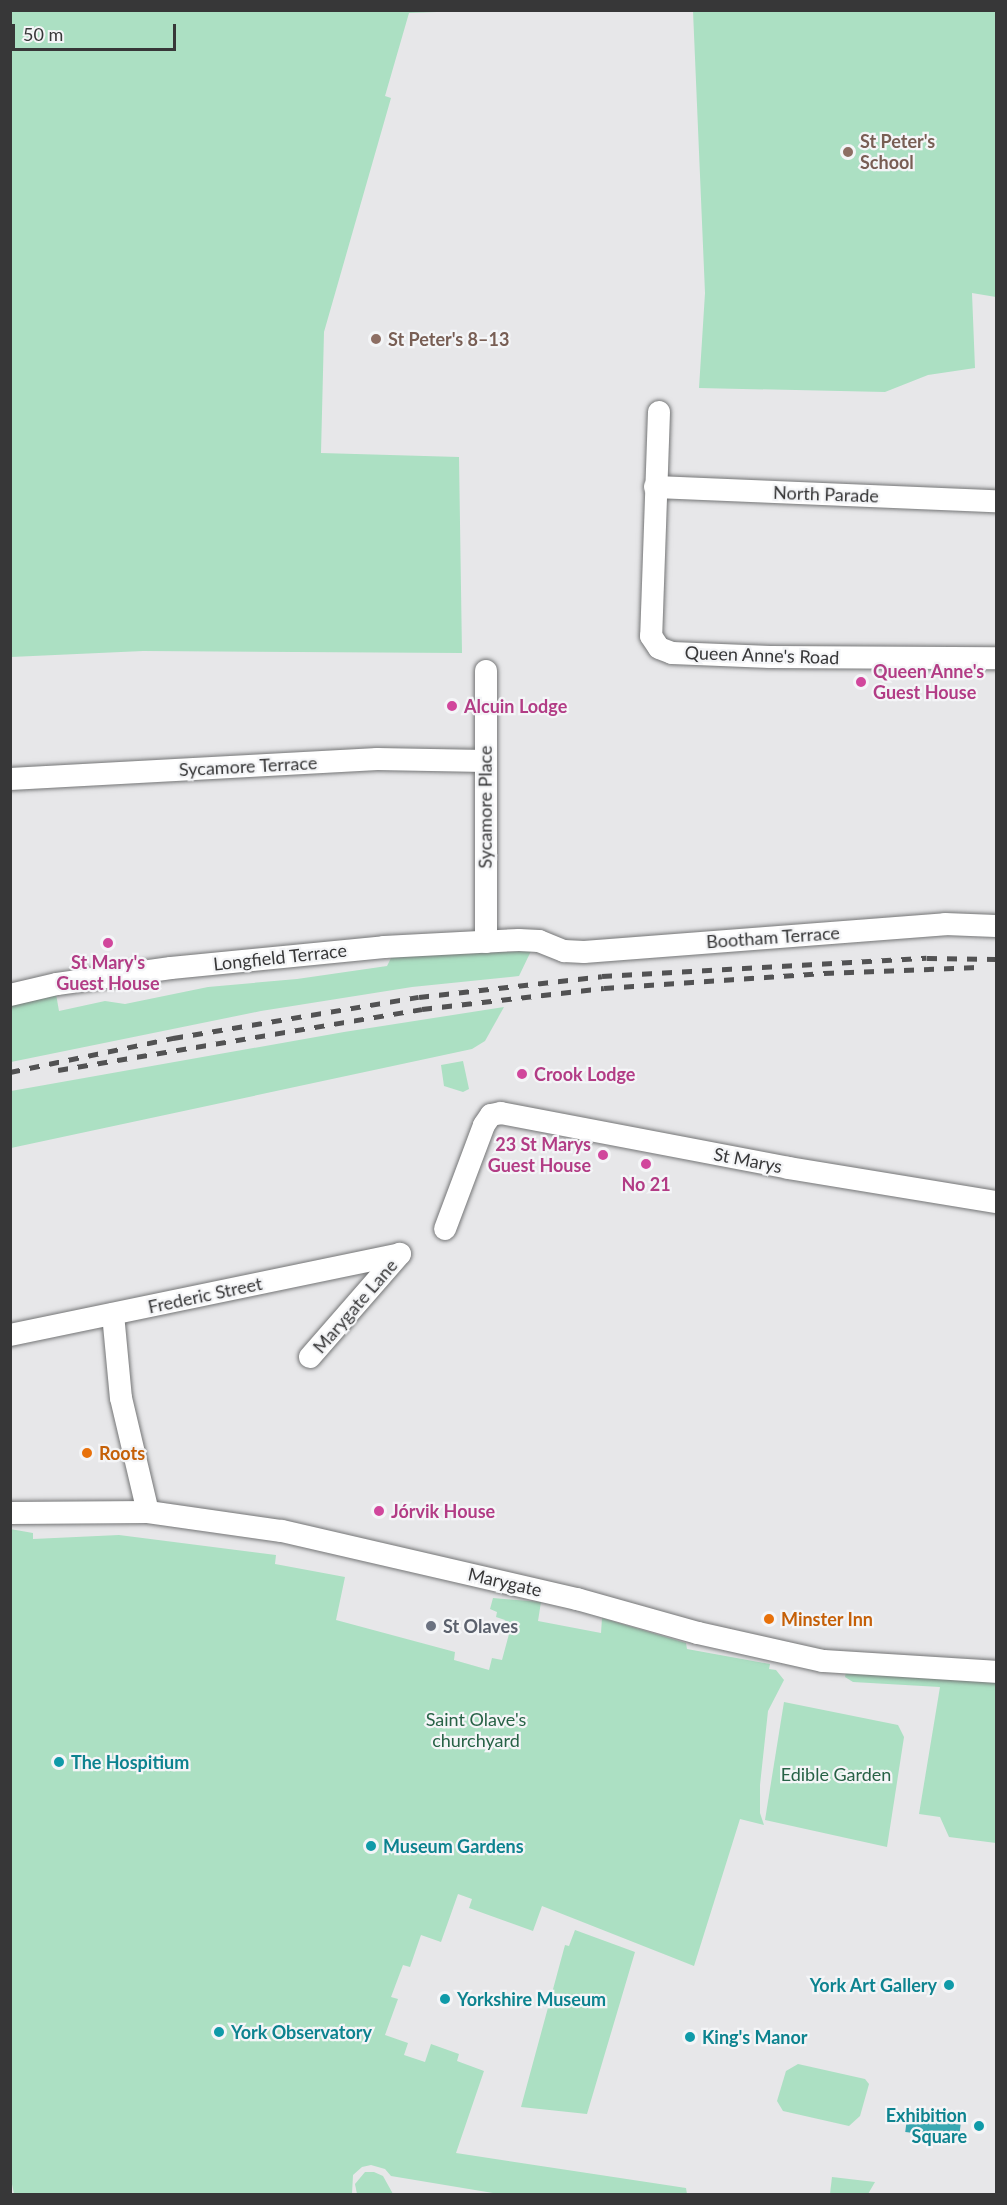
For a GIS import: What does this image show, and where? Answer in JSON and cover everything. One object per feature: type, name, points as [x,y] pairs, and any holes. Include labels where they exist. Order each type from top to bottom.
[{"type":"street","name":"Queen Anne's Road","points":[[659,412],[651,636],[659,648],[672,653],[770,657],[996,658]]},
{"type":"street","name":"North Parade","points":[[655,487],[996,501]]},
{"type":"street","name":"Sycamore Place","points":[[486,671],[486,942]]},
{"type":"street","name":"Sycamore Terrace","points":[[10,779],[377,759],[485,761]]},
{"type":"street","name":"Bootham Terrace","points":[[551,945],[564,951],[584,952],[945,924],[996,926]]},
{"type":"street","name":"Longfield Terrace","points":[[10,994],[57,984],[171,968],[384,947],[519,940],[551,945]]},
{"type":"street","name":"St Marys","points":[[445,1229],[484,1125],[491,1115],[501,1113],[788,1168],[996,1202]]},
{"type":"street","name":"Frederic Street","points":[[10,1335],[400,1254]]},
{"type":"street","name":"Marygate Lane","points":[[310,1357],[400,1254]]},
{"type":"street","points":[[113,1314],[121,1398],[148,1512]]},
{"type":"street","name":"Marygate","points":[[10,1513],[148,1512],[282,1531],[577,1599],[699,1633],[823,1661],[996,1672]]},
{"type":"green space","points":[[10,11],[464,11],[409,13],[385,96],[391,98],[324,332],[321,453],[459,457],[462,653],[143,651],[11,657]]},
{"type":"green space","name":"St Peter's School","points":[[693,11],[996,11],[996,297],[972,293],[975,368],[928,375],[885,392],[699,388],[705,293]]},
{"type":"green space","points":[[531,951],[519,976],[412,987],[261,1011],[11,1062],[11,1004],[56,994],[59,1011],[105,1001],[125,1004],[208,987],[297,979],[387,966],[392,956]]},
{"type":"green space","points":[[504,1007],[485,1041],[472,1049],[11,1148],[11,1091],[344,1032]]},
{"type":"green space","points":[[463,1061],[469,1089],[463,1092],[444,1086],[441,1065]]},
{"type":"green space","name":"Museum Gardens","points":[[10,1529],[33,1533],[33,1539],[119,1535],[276,1555],[275,1564],[345,1577],[336,1620],[455,1652],[454,1660],[489,1670],[492,1658],[502,1660],[509,1634],[502,1632],[505,1620],[496,1617],[497,1612],[490,1609],[493,1598],[541,1602],[538,1621],[601,1633],[602,1618],[686,1643],[687,1649],[770,1664],[769,1669],[776,1670],[784,1680],[768,1711],[760,1785],[760,1813],[764,1825],[740,1819],[694,1966],[542,1906],[533,1931],[469,1908],[472,1899],[458,1894],[441,1942],[421,1935],[410,1967],[403,1965],[391,1997],[398,1999],[385,2035],[408,2043],[404,2055],[425,2062],[431,2044],[459,2054],[457,2061],[484,2071],[456,2153],[686,2188],[687,2194],[499,2194],[391,2176],[385,2169],[371,2165],[362,2167],[353,2175],[352,2194],[14,2194],[10,2174]]},
{"type":"green space","points":[[846,1672],[996,1681],[996,1843],[949,1837],[940,1817],[919,1814],[940,1687],[853,1682],[845,1677]]},
{"type":"green space","name":"Edible Garden","points":[[784,1702],[898,1725],[904,1737],[887,1847],[765,1820]]},
{"type":"green space","points":[[575,1930],[635,1952],[587,2114],[521,2107],[565,1945],[569,1946]]},
{"type":"green space","points":[[798,2064],[865,2079],[869,2084],[860,2116],[849,2126],[783,2111],[777,2101],[786,2071]]},
{"type":"green space","points":[[365,2172],[374,2172],[383,2176],[393,2194],[357,2194],[355,2184]]},
{"type":"green space","points":[[832,2177],[875,2182],[868,2194],[830,2194]]},
{"type":"water","points":[[907,2118],[961,2125],[959,2138],[905,2132]]},
{"type":"railway","points":[[10,1072],[173,1038],[419,997],[602,976],[927,958],[996,959]]},
{"type":"railway","points":[[58,1070],[422,1009],[604,988],[824,973],[978,967]]},
{"type":"place","name":"St Peter's School","points":[[848,152]]},
{"type":"place","name":"St Peter's 8–13","points":[[376,339]]},
{"type":"place","name":"Queen Anne's Guest House","points":[[861,682]]},
{"type":"place","name":"Alcuin Lodge","points":[[452,706]]},
{"type":"place","name":"St Mary's Guest House","points":[[108,943]]},
{"type":"place","name":"Crook Lodge","points":[[522,1074]]},
{"type":"place","name":"23 St Marys Guest House","points":[[603,1155]]},
{"type":"place","name":"No 21","points":[[646,1164]]},
{"type":"place","name":"Roots","points":[[87,1453]]},
{"type":"place","name":"Jórvik House","points":[[379,1511]]},
{"type":"place","name":"Minster Inn","points":[[769,1619]]},
{"type":"place","name":"St Olaves","points":[[431,1626]]},
{"type":"place","name":"The Hospitium","points":[[59,1762]]},
{"type":"place","name":"Museum Gardens","points":[[371,1846]]},
{"type":"place","name":"York Art Gallery","points":[[949,1985]]},
{"type":"place","name":"Yorkshire Museum","points":[[445,1999]]},
{"type":"place","name":"York Observatory","points":[[219,2032]]},
{"type":"place","name":"King's Manor","points":[[690,2037]]},
{"type":"place","name":"Exhibition Square","points":[[979,2126]]},
{"type":"park label","name":"Saint Olave's churchyard","points":[[476,1730]]}]
